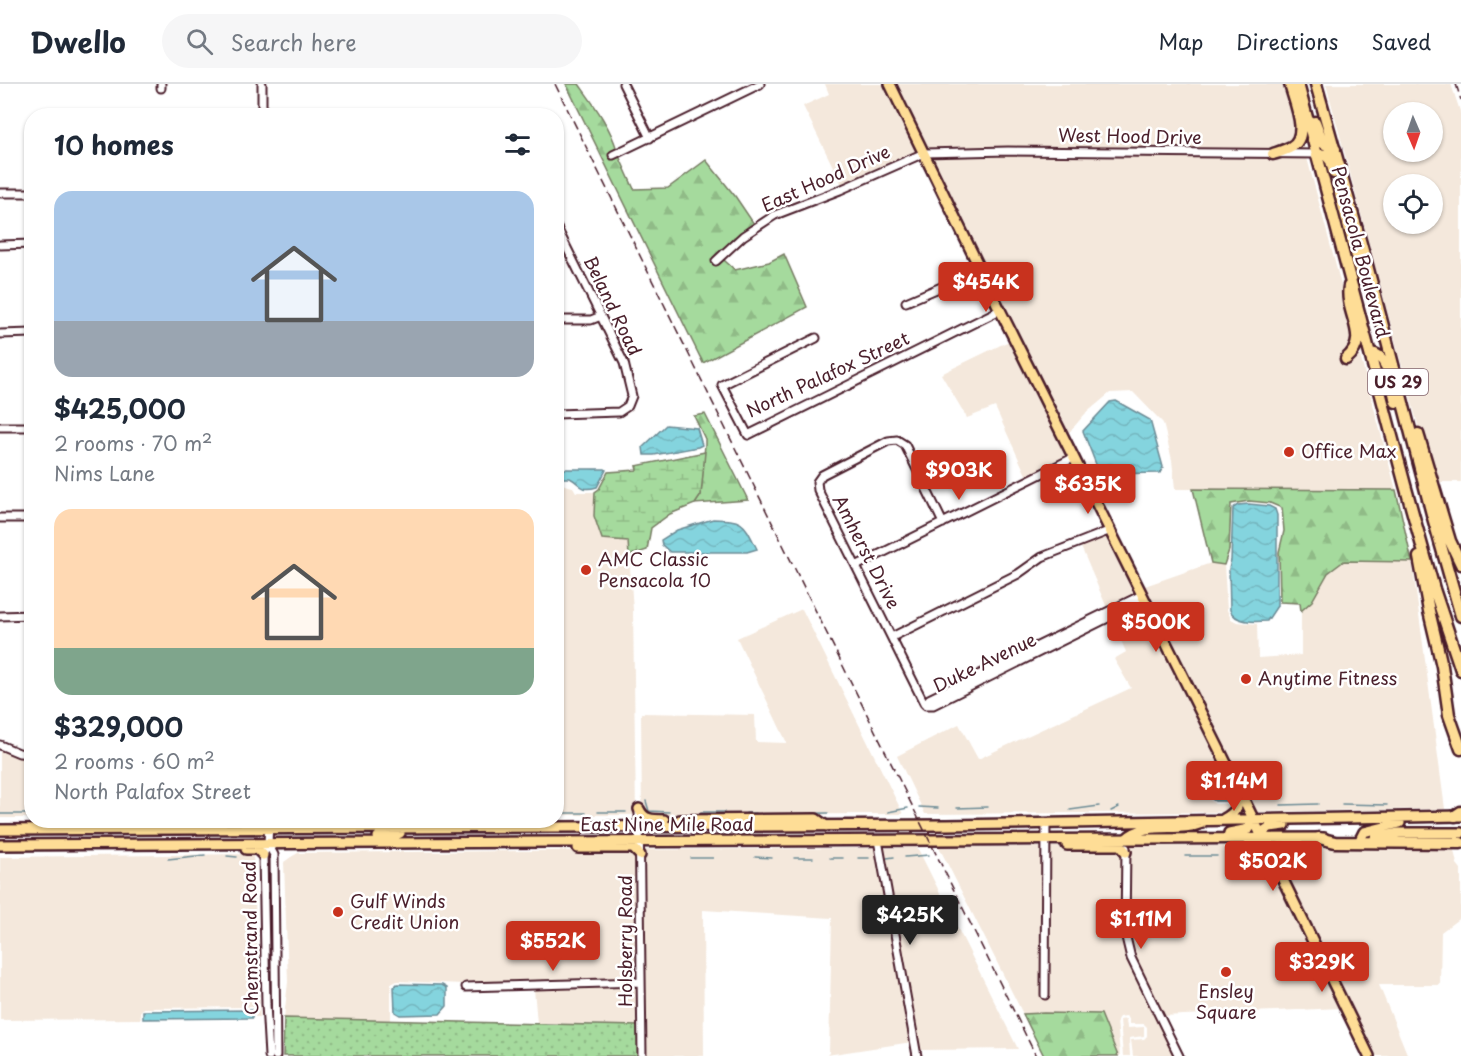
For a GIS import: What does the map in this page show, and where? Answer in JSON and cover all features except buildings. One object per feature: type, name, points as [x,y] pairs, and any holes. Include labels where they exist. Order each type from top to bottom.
[{"type":"highway","points":[[1273,154],[1294,146],[1302,129],[1290,84]]},
{"type":"highway","name":"Pensacola Boulevard","points":[[1298,84],[1405,485],[1434,589],[1461,670]]},
{"type":"highway","points":[[1305,84],[1318,133],[1323,143],[1335,149]]},
{"type":"highway","name":"Pensacola Boulevard","points":[[1316,84],[1461,615]]},
{"type":"highway","points":[[1317,154],[1326,155],[1331,161],[1362,275],[1376,297]]},
{"type":"highway","points":[[1346,359],[1357,348],[1359,340],[1347,296],[1350,279]]},
{"type":"highway","points":[[1370,353],[1376,353],[1386,367],[1408,447],[1419,465]]},
{"type":"highway","points":[[1398,381],[1418,434],[1450,541],[1461,564]]},
{"type":"highway","points":[[1405,485],[1446,685],[1461,728]]},
{"type":"highway","points":[[1446,685],[1449,715],[1461,749]]},
{"type":"highway","points":[[1319,838],[1335,842],[1461,841]]},
{"type":"main road","points":[[890,84],[1368,1056]]},
{"type":"main road","points":[[1222,820],[1231,816],[1238,807],[1240,792]]},
{"type":"main road","points":[[639,809],[642,816],[655,820],[816,819],[826,826]]},
{"type":"main road","points":[[1262,838],[1264,831],[1279,825],[1424,822],[1437,816],[1459,815]]},
{"type":"main road","name":"East Nine Mile Road","points":[[564,827],[1046,824],[1437,816]]},
{"type":"main road","points":[[1138,839],[1149,834],[1240,832],[1249,829],[1253,820]]},
{"type":"main road","points":[[1126,839],[1133,832],[1145,828],[1191,828],[1207,821]]},
{"type":"main road","points":[[1048,838],[1049,831],[1055,829],[1088,828],[1103,823]]},
{"type":"main road","points":[[1048,838],[1107,834],[1118,829],[1121,823]]},
{"type":"main road","points":[[1361,838],[1364,832],[1400,823]]},
{"type":"main road","points":[[948,840],[955,832],[998,829],[1010,824]]},
{"type":"main road","points":[[850,840],[850,835],[856,832],[898,830],[910,825]]},
{"type":"main road","points":[[947,825],[948,840]]},
{"type":"main road","points":[[484,842],[500,837],[623,837],[634,833],[639,826]]},
{"type":"main road","points":[[640,842],[643,836],[652,832],[789,830],[801,826]]},
{"type":"main road","points":[[789,841],[798,836],[843,835],[850,826]]},
{"type":"main road","name":"East Nine Mile Road","points":[[0,830],[40,828]]},
{"type":"main road","points":[[33,845],[50,840],[67,839],[77,828]]},
{"type":"main road","points":[[124,844],[146,839],[250,839],[263,835],[266,828]]},
{"type":"main road","points":[[268,844],[275,835],[285,834],[534,832],[548,828]]},
{"type":"main road","points":[[412,843],[418,840],[461,837],[466,832]]},
{"type":"main road","points":[[322,843],[341,837],[390,837],[400,833]]},
{"type":"main road","points":[[1375,838],[1399,833],[1461,833]]},
{"type":"main road","name":"East Nine Mile Road","points":[[0,845],[974,840],[988,834],[1048,838]]},
{"type":"main road","points":[[1048,838],[1375,838],[1461,841]]},
{"type":"main road","points":[[1048,838],[1063,845],[1120,845],[1125,852]]},
{"type":"main road","points":[[1278,870],[1277,855],[1280,848],[1293,838]]},
{"type":"main road","points":[[484,842],[512,849],[633,848],[640,855]]},
{"type":"main road","points":[[46,845],[62,850],[257,849],[263,855]]},
{"type":"main road","points":[[0,850],[21,852]]},
{"type":"street","points":[[262,84],[262,108]]},
{"type":"street","points":[[623,84],[650,138]]},
{"type":"street","points":[[613,155],[760,84]]},
{"type":"street","name":"West Hood Drive","points":[[924,153],[1008,151],[1317,154],[1335,149]]},
{"type":"street","name":"East Hood Drive","points":[[716,261],[743,236],[776,215],[924,153]]},
{"type":"street","points":[[0,193],[24,193]]},
{"type":"street","name":"Beland Road","points":[[564,242],[628,375],[632,396],[624,410],[614,413],[564,414]]},
{"type":"street","points":[[0,244],[24,244]]},
{"type":"street","name":"North Palafox Street","points":[[906,302],[981,270]]},
{"type":"street","name":"North Palafox Street","points":[[816,338],[722,385],[748,435],[1000,310]]},
{"type":"street","points":[[564,320],[591,320],[601,316]]},
{"type":"street","points":[[0,334],[24,333]]},
{"type":"street","points":[[0,427],[24,427]]},
{"type":"street","name":"Amherst Drive","points":[[926,705],[818,490],[817,482],[822,475],[888,441],[897,440],[905,445],[943,523]]},
{"type":"street","points":[[856,566],[1073,458]]},
{"type":"street","points":[[0,518],[24,518]]},
{"type":"street","points":[[892,637],[1018,574],[1042,557],[1111,530]]},
{"type":"street","name":"Duke Avenue","points":[[926,705],[929,699],[1143,598]]},
{"type":"street","points":[[0,616],[24,615]]},
{"type":"street","points":[[0,745],[24,753]]},
{"type":"street","name":"Holsberry Road","points":[[639,809],[642,1056]]},
{"type":"street","points":[[1045,995],[1048,838],[1046,824]]},
{"type":"street","name":"Chemstrand Road","points":[[268,828],[268,844],[263,855],[269,1056]]},
{"type":"street","points":[[1126,839],[1125,933],[1128,952],[1179,1056]]},
{"type":"street","points":[[878,840],[917,1056]]},
{"type":"street","name":"Chemstrand Road","points":[[268,844],[274,855],[276,1056]]},
{"type":"street","points":[[466,987],[641,982]]},
{"type":"shaded area","points":[[825,84],[887,84],[920,150],[842,185],[803,106],[829,94]]},
{"type":"shaded area","points":[[894,84],[1287,84],[1305,151],[927,149]]},
{"type":"shaded area","points":[[1326,84],[1451,84],[1461,114],[1461,482],[1435,482]]},
{"type":"shaded area","points":[[930,156],[1307,158],[1396,490],[1175,489],[1172,460],[1163,423],[1133,392],[1110,393],[1085,414],[1066,436]]},
{"type":"shaded area","points":[[1011,340],[1069,457],[1027,477],[995,407],[967,418],[941,374]]},
{"type":"shaded area","points":[[564,485],[573,487],[576,492],[595,492],[594,516],[628,541],[633,610],[636,815],[564,815]]},
{"type":"shaded area","points":[[1109,535],[1137,593],[1107,608],[1081,547]]},
{"type":"shaded area","points":[[1344,561],[1412,562],[1445,809],[1252,812],[1142,587],[1211,563],[1224,565],[1227,610],[1231,619],[1237,622],[1257,624],[1258,658],[1301,655],[1301,611],[1312,601],[1328,573]]},
{"type":"shaded area","points":[[1143,605],[1236,793],[1236,801],[1230,812],[925,814],[897,756],[959,724],[978,759],[1131,688],[1114,659],[1126,652],[1112,620]],"holes":[[[1215,765],[1232,797],[1228,804],[1215,804],[1209,799],[1210,769]]]},
{"type":"shaded area","points":[[802,609],[903,814],[642,815],[641,713],[755,715],[756,742],[787,743],[737,638]]},
{"type":"shaded area","points":[[0,749],[24,756],[24,818],[0,818]]},
{"type":"shaded area","points":[[1129,846],[1262,846],[1341,1008],[1162,1016],[1134,957],[1128,933]]},
{"type":"shaded area","points":[[1283,846],[1453,846],[1457,864],[1461,869],[1461,917],[1441,932],[1440,985],[1379,985],[1408,1056],[1372,1056],[1277,862]]},
{"type":"shaded area","points":[[917,847],[1018,1049],[920,1050],[882,848]]},
{"type":"shaded area","points":[[939,847],[1043,847],[1042,998],[1048,999],[1050,847],[1115,847],[1119,850],[1122,859],[1122,933],[1125,953],[1175,1056],[1133,1056],[1131,1040],[1144,1039],[1147,1036],[1147,1027],[1144,1024],[1129,1024],[1126,1016],[1119,1017],[1117,1020],[1120,1056],[1118,1056],[1101,1014],[1023,1014]]},
{"type":"shaded area","points":[[876,848],[912,1042],[827,1055],[829,1053],[832,918],[703,910],[704,1056],[645,1056],[643,850]]},
{"type":"shaded area","points":[[637,850],[638,978],[463,984],[397,981],[391,984],[391,1021],[284,1018],[288,982],[284,862],[298,853]]},
{"type":"shaded area","points":[[253,854],[260,1017],[255,1017],[255,1010],[252,1007],[143,1008],[140,1012],[141,1019],[0,1020],[0,857]]},
{"type":"shaded area","points":[[638,985],[639,1026],[537,1023],[534,989]]},
{"type":"shaded area","points":[[1126,1019],[1127,1028],[1144,1027],[1144,1036],[1129,1038],[1130,1056],[1123,1056],[1120,1020]]},
{"type":"green space","points":[[566,84],[579,84],[596,108],[617,150],[609,154],[611,160],[619,156],[634,189],[668,188],[706,160],[754,224],[712,261],[716,265],[725,257],[724,260],[735,270],[769,262],[784,254],[807,307],[703,363]]},
{"type":"green space","points":[[705,414],[748,500],[695,504],[701,495],[705,439],[694,416]]},
{"type":"green space","points":[[705,452],[701,495],[695,504],[670,514],[651,528],[647,550],[629,556],[628,541],[602,539],[594,516],[595,492],[608,472],[637,470],[636,466]]},
{"type":"green space","points":[[1193,489],[1396,490],[1412,562],[1344,561],[1328,573],[1312,601],[1301,611],[1300,603],[1280,602],[1279,552],[1284,531],[1282,508],[1270,503],[1249,501],[1231,504],[1229,550],[1224,565],[1211,563]]},
{"type":"green space","points":[[1023,1014],[1101,1014],[1118,1056],[1044,1056]]},
{"type":"green space","points":[[284,1018],[639,1026],[639,1056],[283,1056]]},
{"type":"water","points":[[1116,401],[1150,420],[1163,467],[1160,473],[1102,474],[1099,472],[1083,431],[1110,402]]},
{"type":"water","points":[[666,425],[697,428],[702,445],[644,455],[643,447]]},
{"type":"water","points":[[564,469],[606,470],[597,487],[587,489],[581,487],[570,478],[564,478]]},
{"type":"water","points":[[1249,504],[1269,506],[1275,509],[1277,515],[1277,606],[1267,621],[1240,619],[1230,610],[1229,569],[1233,508]]},
{"type":"water","points":[[713,519],[731,520],[741,524],[749,533],[757,549],[747,552],[670,552],[662,545],[661,540],[677,530]]},
{"type":"water","points":[[1215,768],[1230,799],[1228,801],[1212,799],[1213,769]]},
{"type":"water","points":[[397,984],[442,985],[447,988],[447,1006],[440,1014],[400,1015],[395,1012],[394,987]]},
{"type":"water","points":[[252,1010],[252,1018],[143,1019],[143,1011]]},
{"type":"waterway","points":[[646,801],[649,811],[669,812]]},
{"type":"waterway","points":[[1281,805],[1318,804]]},
{"type":"waterway","points":[[1342,804],[1387,805]]},
{"type":"waterway","points":[[1070,810],[1099,806]]},
{"type":"waterway","points":[[919,807],[938,808]]},
{"type":"waterway","points":[[957,808],[987,807]]},
{"type":"waterway","points":[[1111,811],[1119,807]]},
{"type":"waterway","points":[[888,812],[908,808]]},
{"type":"waterway","points":[[598,812],[626,812]]},
{"type":"waterway","points":[[701,812],[724,812]]},
{"type":"waterway","points":[[565,813],[586,813]]},
{"type":"waterway","points":[[746,813],[756,813]]},
{"type":"waterway","points":[[781,814],[828,813]]},
{"type":"waterway","points":[[0,814],[24,814]]},
{"type":"waterway","points":[[168,859],[205,855]]},
{"type":"waterway","points":[[905,857],[929,855]]},
{"type":"waterway","points":[[227,856],[237,857]]},
{"type":"waterway","points":[[1185,856],[1217,856]]},
{"type":"waterway","points":[[755,857],[772,858]]},
{"type":"waterway","points":[[887,858],[894,857]]},
{"type":"waterway","points":[[691,858],[713,858]]},
{"type":"waterway","points":[[794,858],[813,858]]},
{"type":"waterway","points":[[830,858],[843,858]]},
{"type":"waterway","points":[[858,858],[869,858]]},
{"type":"railway","points":[[555,84],[1036,1056]]},
{"type":"railway","points":[[1456,84],[1461,100]]},
{"type":"place","name":"Office Max","points":[[1289,452]]},
{"type":"place","name":"AMC Classic Pensacola 10","points":[[586,570]]},
{"type":"place","name":"Anytime Fitness","points":[[1246,679]]},
{"type":"place","name":"Gulf Winds Credit Union","points":[[338,912]]},
{"type":"place","name":"Ensley Square","points":[[1226,972]]}]
